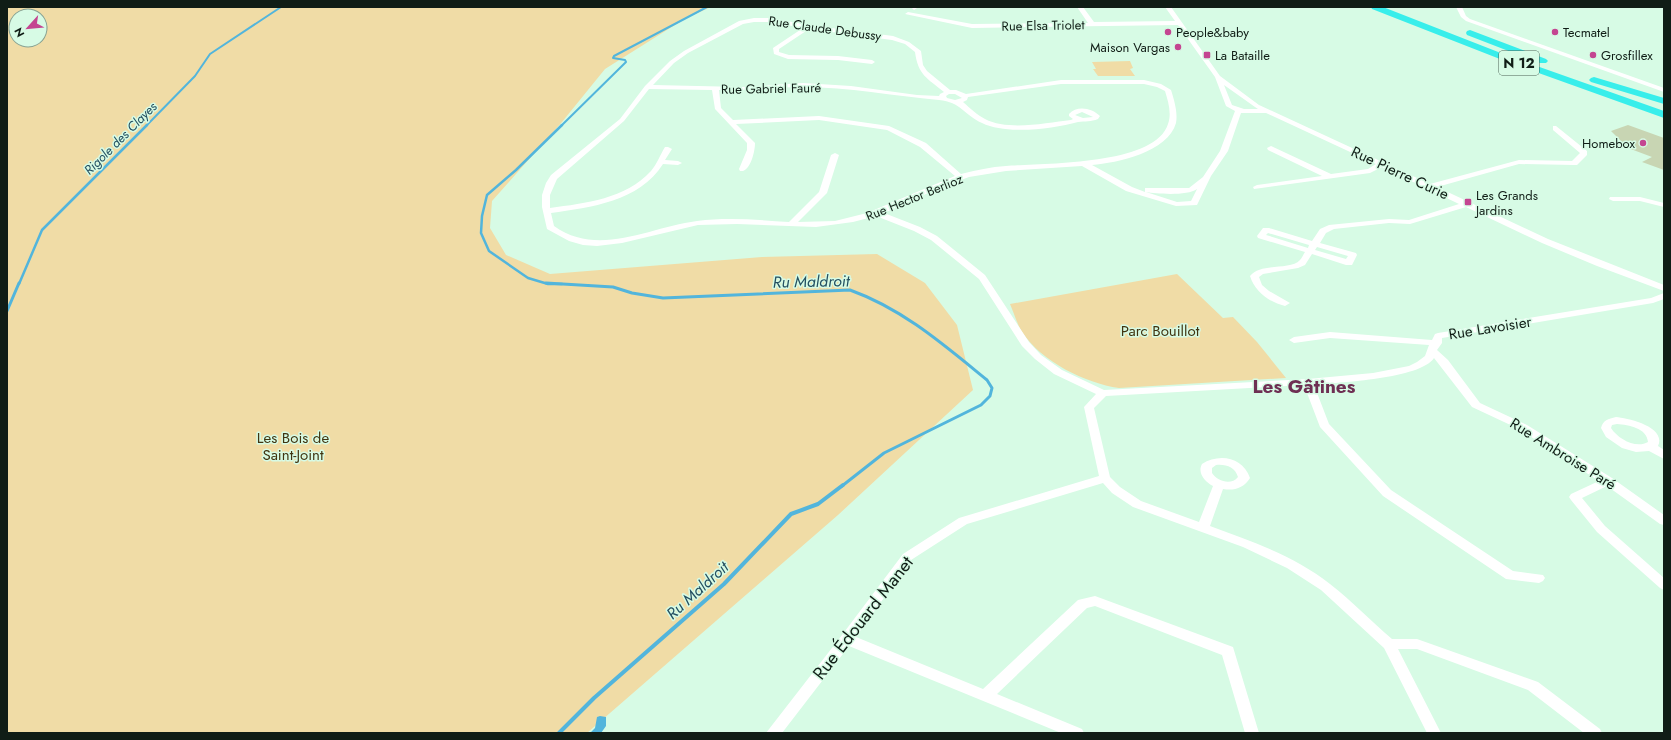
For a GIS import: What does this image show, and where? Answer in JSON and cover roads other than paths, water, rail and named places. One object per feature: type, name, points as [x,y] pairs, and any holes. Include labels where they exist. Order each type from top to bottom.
[{"type":"highway","name":"N 12","points":[[1375,7],[1508,59],[1664,115]]},
{"type":"highway","name":"N 12","points":[[1464,31],[1551,64]]},
{"type":"highway","points":[[1580,75],[1664,105]]},
{"type":"highway","points":[[1594,80],[1664,102]]},
{"type":"street","points":[[1080,7],[1093,25]]},
{"type":"street","name":"Rue Pierre Curie","points":[[1168,7],[1218,77],[1228,103],[1243,110],[1254,106]]},
{"type":"street","points":[[1459,7],[1464,17],[1468,20],[1664,90]]},
{"type":"street","name":"Rue Elsa Triolet","points":[[908,14],[972,26],[1179,23]]},
{"type":"street","name":"Rue Claude Debussy","points":[[547,211],[545,194],[547,186],[554,177],[622,120],[647,87],[672,62],[686,52],[741,22],[771,20],[808,27],[893,38],[907,43],[918,51],[920,65],[924,72],[948,92]]},
{"type":"street","points":[[808,27],[776,48],[776,53],[788,57],[838,58],[872,62]]},
{"type":"street","points":[[838,58],[842,53]]},
{"type":"street","name":"Rue Pierre Curie","points":[[1218,77],[1254,106]]},
{"type":"street","name":"Rue Hector Berlioz","points":[[547,211],[550,227],[564,238],[584,242],[614,242],[698,223],[732,221],[827,224],[851,221],[877,213],[935,186],[960,177],[1016,167],[1099,162],[1137,152],[1157,142],[1168,133],[1174,114],[1168,90],[1159,85],[1144,82],[1062,82],[1012,88],[965,96]]},
{"type":"street","name":"Rue Gabriel Fauré","points":[[647,87],[742,89],[803,84],[851,88],[917,97],[942,98],[949,101],[959,102]]},
{"type":"street","points":[[715,89],[718,109],[733,122],[752,143],[751,150],[743,169]]},
{"type":"street","points":[[942,98],[943,94],[948,92],[960,93],[965,96],[964,100],[959,102],[983,121],[994,126],[1007,127],[1072,122],[1078,120]]},
{"type":"street","name":"Rue Pierre Curie","points":[[1228,103],[1236,98],[1270,112],[1545,241],[1664,288]]},
{"type":"street","points":[[1228,103],[1233,123]]},
{"type":"street","points":[[1084,164],[1129,189],[1176,204],[1194,203],[1206,178],[1224,151],[1238,112],[1243,110]]},
{"type":"street","points":[[733,122],[819,118],[889,128],[923,145],[960,177]]},
{"type":"street","points":[[1430,187],[1519,162],[1574,163],[1584,153],[1556,128]]},
{"type":"street","points":[[1271,148],[1329,176]]},
{"type":"street","points":[[547,211],[584,206],[609,200],[631,190],[644,182],[654,172],[668,149]]},
{"type":"street","points":[[792,223],[823,193],[835,155]]},
{"type":"street","points":[[660,162],[678,163]]},
{"type":"street","points":[[1099,162],[1106,177]]},
{"type":"street","points":[[1257,187],[1370,171],[1382,164]]},
{"type":"street","points":[[1119,184],[1144,190],[1191,190],[1206,178]]},
{"type":"street","points":[[1613,199],[1640,199],[1664,205]]},
{"type":"street","points":[[1285,303],[1271,297],[1256,284],[1254,276],[1260,272],[1294,266],[1302,263],[1322,231],[1332,228],[1389,221],[1410,222],[1466,204]]},
{"type":"street","points":[[877,213],[917,229],[934,238],[982,277],[1025,344],[1038,357],[1058,372],[1103,393],[1089,407],[1105,478],[1116,490],[1137,504],[1247,544],[1292,565],[1325,587],[1389,644],[1434,733]]},
{"type":"street","points":[[1266,230],[1312,247],[1261,236],[1266,230]]},
{"type":"street","name":"Rue Lavoisier","points":[[1103,393],[1358,378],[1412,368],[1429,358],[1435,347],[1438,336],[1653,300],[1664,296]]},
{"type":"street","points":[[1294,340],[1330,335],[1435,347]]},
{"type":"street","name":"Rue Ambroise Paré","points":[[1435,347],[1444,362],[1476,405],[1523,426],[1608,481],[1664,521]]},
{"type":"street","points":[[1308,382],[1324,425],[1387,493],[1510,576],[1539,578]]},
{"type":"street","points":[[1651,446],[1664,455]]},
{"type":"street","name":"Rue Édouard Manet","points":[[773,733],[847,639],[907,557],[964,520],[1105,478]]},
{"type":"street","points":[[1608,481],[1575,497],[1601,529],[1664,585]]},
{"type":"street","points":[[1203,528],[1219,484]]},
{"type":"street","points":[[986,695],[1083,604],[1095,601],[1228,651],[1252,733]]},
{"type":"street","points":[[847,639],[1076,733]]},
{"type":"street","points":[[1389,644],[1416,644],[1533,686],[1595,733]]},
{"type":"water","points":[[597,717],[606,717],[606,726],[601,733],[590,733],[595,728]]},
{"type":"waterway","name":"Rigole des Clayes","points":[[146,126],[195,76],[210,54],[281,7]]},
{"type":"waterway","name":"Ru Maldroit","points":[[561,126],[626,62],[625,60],[613,58],[614,56],[707,7]]},
{"type":"waterway","name":"Ru Maldroit","points":[[562,125],[516,170],[487,195],[482,216],[481,233],[489,251],[528,278],[548,284],[562,284]]},
{"type":"waterway","name":"Rigole des Clayes","points":[[19,284],[42,230],[146,126]]},
{"type":"waterway","name":"Rigole des Clayes","points":[[7,311],[19,283]]},
{"type":"waterway","name":"Ru Maldroit","points":[[546,283],[613,287],[632,293],[663,298],[850,290],[888,307],[922,329],[987,380],[992,388],[990,396],[981,405],[884,453],[842,486]]},
{"type":"waterway","name":"Ru Maldroit","points":[[559,733],[594,698],[724,584],[791,514],[818,504],[843,485]]},
{"type":"place","name":"People&baby","points":[[1168,32]]},
{"type":"place","name":"Tecmatel","points":[[1555,32]]},
{"type":"place","name":"Maison Vargas","points":[[1178,47]]},
{"type":"place","name":"La Bataille","points":[[1207,55]]},
{"type":"place","name":"Grosfillex","points":[[1593,55]]},
{"type":"place","name":"Homebox","points":[[1643,143]]},
{"type":"place","name":"Les Grands Jardins","points":[[1468,202]]},
{"type":"district","name":"Les Gâtines","points":[[1304,386]]},
{"type":"park label","name":"Parc Bouillot","points":[[1160,331]]},
{"type":"park label","name":"Les Bois de Saint-Joint","points":[[293,446]]}]
